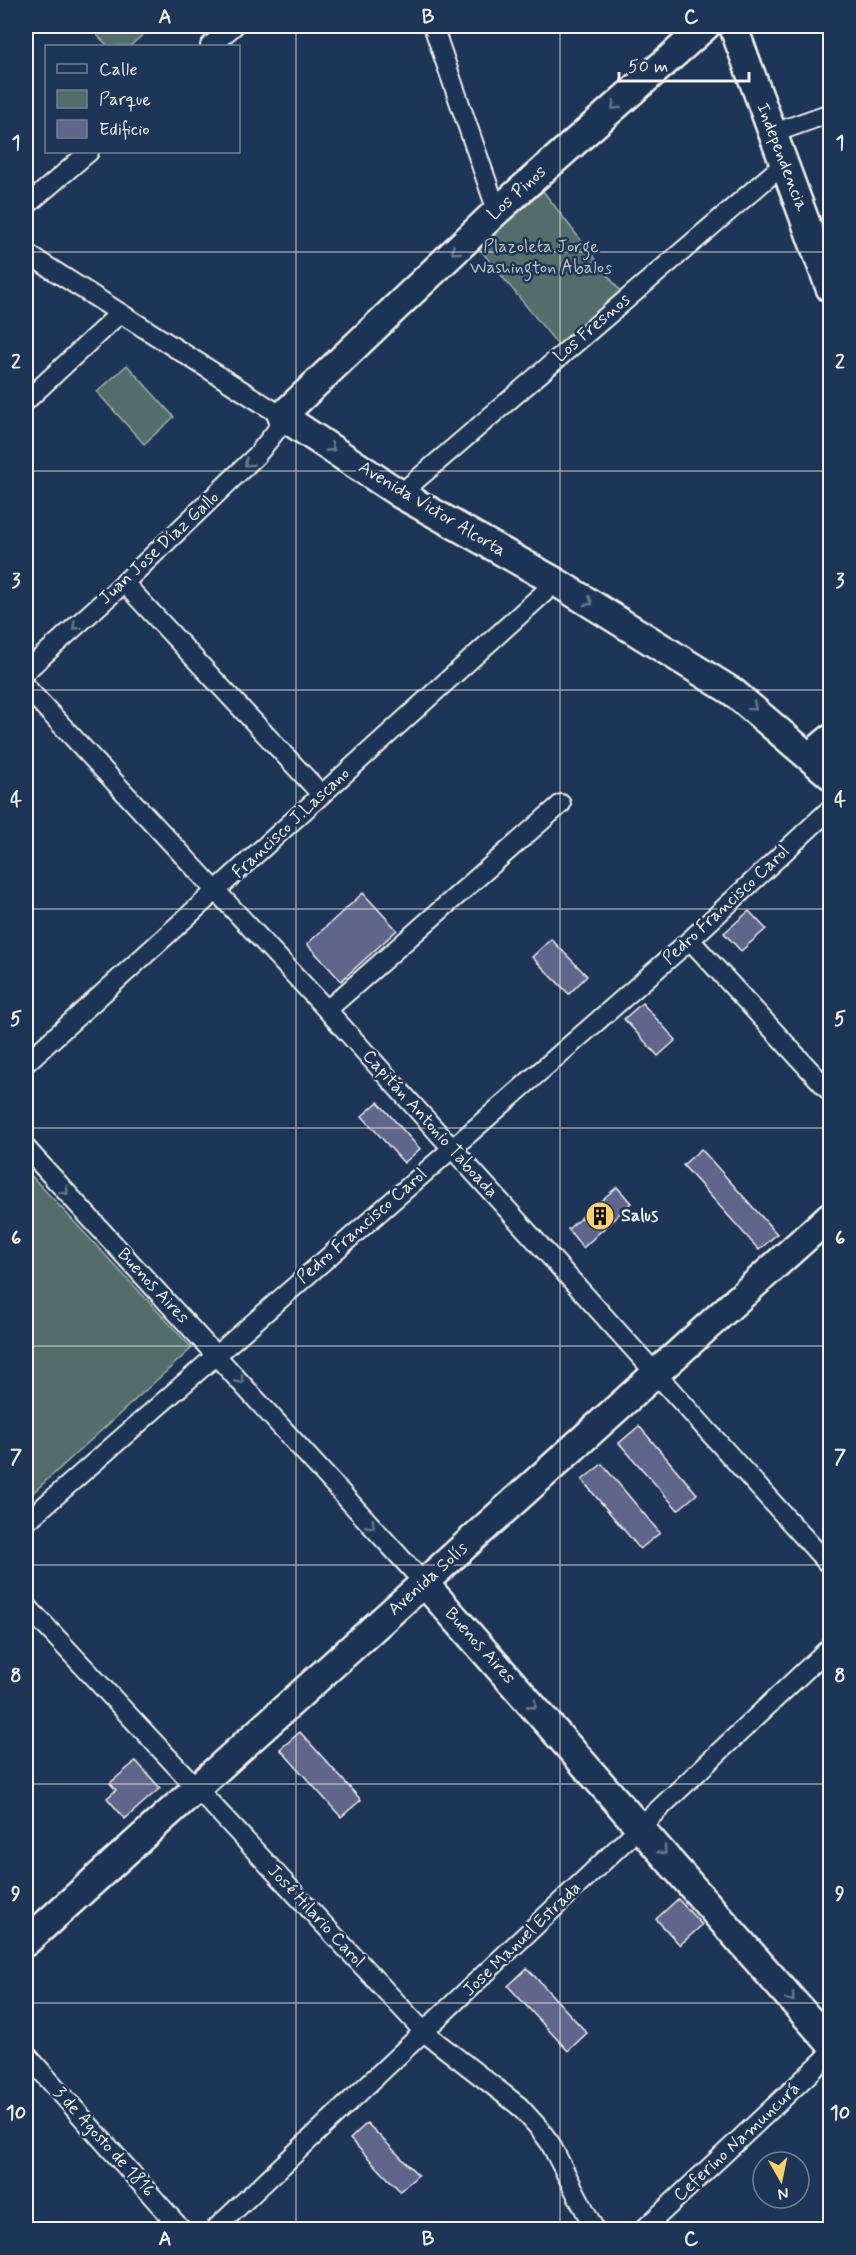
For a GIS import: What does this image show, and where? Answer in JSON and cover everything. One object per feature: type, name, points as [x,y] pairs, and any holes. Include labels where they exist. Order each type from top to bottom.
[{"type":"main road","name":"Los Pinos","points":[[282,416],[497,211],[701,30]]},
{"type":"main road","points":[[701,30],[721,33],[732,38],[737,36]]},
{"type":"main road","name":"Independencia","points":[[737,36],[831,288]]},
{"type":"main road","name":"Avenida Victor Alcorta","points":[[282,416],[400,494],[556,582],[734,692],[831,775]]},
{"type":"main road","points":[[810,756],[831,739]]},
{"type":"main road","name":"Avenida Solís","points":[[26,1942],[831,1216]]},
{"type":"main road","name":"Buenos Aires","points":[[424,1583],[831,2043]]},
{"type":"street","points":[[211,45],[234,26]]},
{"type":"street","points":[[432,26],[497,211]]},
{"type":"street","points":[[774,133],[831,113]]},
{"type":"street","points":[[26,206],[88,153]]},
{"type":"street","name":"Los Fresnos","points":[[400,494],[785,163]]},
{"type":"street","name":"Avenida Victor Alcorta","points":[[26,253],[282,416]]},
{"type":"street","points":[[26,401],[120,313]]},
{"type":"street","name":"Juan Jose Díaz Gallo","points":[[26,671],[124,582],[257,455],[276,431],[282,416]]},
{"type":"street","points":[[124,582],[321,794]]},
{"type":"street","name":"Francisco J.Lascano","points":[[26,1063],[556,582]]},
{"type":"street","name":"Capitán Antonio Taboada","points":[[26,687],[327,1010],[831,1566]]},
{"type":"street","points":[[327,1010],[561,804]]},
{"type":"street","name":"Pedro Francisco Carol","points":[[26,1522],[690,940],[831,809]]},
{"type":"street","points":[[690,940],[831,1092]]},
{"type":"street","name":"Buenos Aires","points":[[26,1148],[424,1583]]},
{"type":"street","name":"José Hilario Carol","points":[[26,1605],[425,2033],[519,2106],[550,2143],[595,2229]]},
{"type":"street","name":"Jose Manuel Estrada","points":[[214,2229],[425,2033],[640,1825],[831,1647]]},
{"type":"street","name":"3 de Agosto de 1816","points":[[26,2054],[182,2229]]},
{"type":"street","name":"Ceferino Namuncurá","points":[[643,2229],[831,2054]]},
{"type":"green space","points":[[88,26],[138,26],[145,33],[131,45],[107,45]]},
{"type":"green space","name":"Plazoleta Jorge Washington Abalos","points":[[543,191],[620,291],[558,345],[478,247]]},
{"type":"green space","points":[[127,365],[174,417],[144,444],[97,392]]},
{"type":"green space","points":[[26,1170],[192,1348],[26,1499]]},
{"type":"building","points":[[363,893],[397,930],[341,981],[307,944]]},
{"type":"building","points":[[749,911],[766,929],[741,951],[724,933]]},
{"type":"building","points":[[551,939],[587,976],[569,994],[532,957]]},
{"type":"building","points":[[642,1003],[676,1040],[658,1056],[624,1019]]},
{"type":"building","points":[[378,1102],[420,1149],[404,1163],[362,1116]]},
{"type":"building","points":[[701,1149],[777,1234],[759,1250],[683,1165]]},
{"type":"building","name":"Salus","points":[[617,1187],[631,1203],[583,1248],[568,1229]]},
{"type":"building","points":[[639,1426],[697,1494],[678,1510],[619,1443]]},
{"type":"building","points":[[602,1464],[660,1533],[640,1549],[582,1480]]},
{"type":"building","points":[[300,1732],[361,1800],[341,1817],[280,1749]]},
{"type":"building","points":[[136,1761],[160,1788],[125,1819],[107,1798],[116,1790],[110,1783]]},
{"type":"building","points":[[678,1899],[702,1925],[680,1945],[656,1919]]},
{"type":"building","points":[[527,1968],[587,2033],[568,2051],[508,1986]]},
{"type":"building","points":[[367,2123],[418,2175],[400,2191],[350,2139]]},
{"type":"place","name":"Salus","points":[[600,1216]]}]
